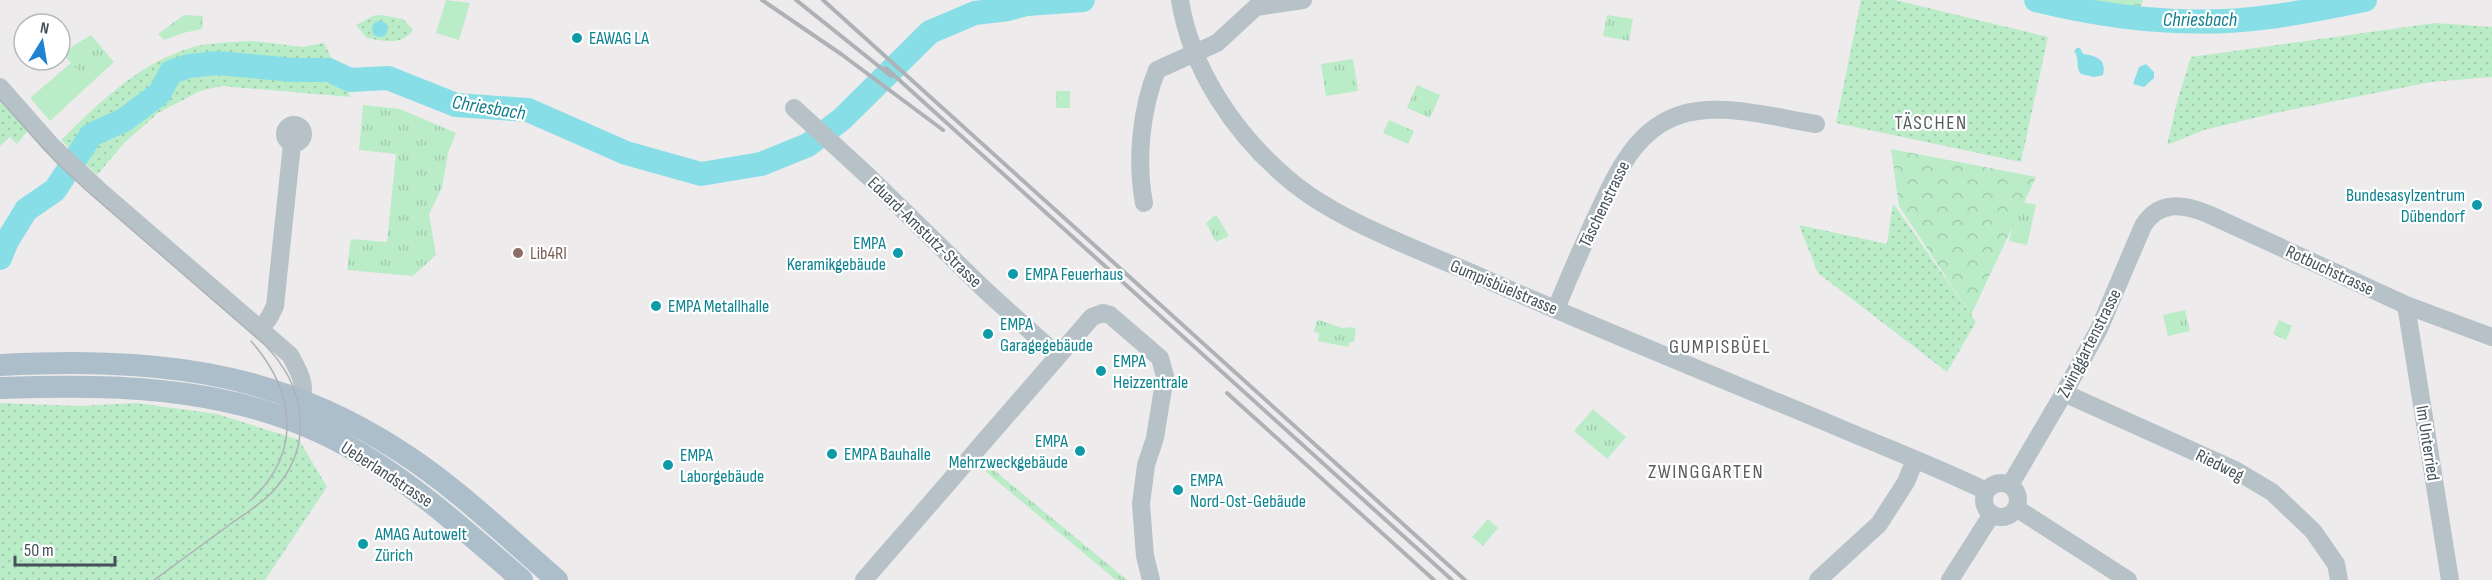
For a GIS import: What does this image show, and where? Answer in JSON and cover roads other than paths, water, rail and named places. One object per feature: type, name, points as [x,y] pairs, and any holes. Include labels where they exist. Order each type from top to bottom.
[{"type":"main road","points":[[0,349],[39,364]]},
{"type":"main road","name":"Ueberlandstrasse","points":[[0,365],[121,364],[178,368],[262,385],[301,400],[360,427],[400,451],[454,492],[557,580]]},
{"type":"main road","name":"Ueberlandstrasse","points":[[0,388],[79,386],[160,390],[223,399],[267,412],[314,430],[360,453],[439,508],[522,580]]},
{"type":"street","points":[[1144,203],[1140,166],[1149,91],[1158,70],[1217,43],[1256,7],[1303,0]]},
{"type":"street","name":"Gumpisbüelstrasse","points":[[1180,2],[1196,54],[1206,77],[1228,115],[1266,159],[1305,192],[1354,220],[1556,309],[1986,491]]},
{"type":"street","points":[[0,87],[60,153],[91,183],[290,355],[302,378],[301,400]]},
{"type":"street","name":"Eduard-Amstutz-Strasse","points":[[794,108],[868,176],[986,291],[1057,355]]},
{"type":"street","name":"Täschenstrasse","points":[[1556,309],[1620,166],[1648,133],[1683,114],[1713,110],[1742,112],[1816,124]]},
{"type":"street","points":[[260,329],[275,306],[292,144]]},
{"type":"street","name":"Rotbuchstrasse","points":[[2169,205],[2192,208],[2208,214],[2406,305],[2492,337]]},
{"type":"street","name":"Zwinggartenstrasse","points":[[2010,485],[2099,329],[2143,226],[2153,213],[2169,205]]},
{"type":"street","name":"Im Unterried","points":[[2406,305],[2450,580]]},
{"type":"street","points":[[864,580],[1057,355],[1092,317],[1103,313],[1110,315],[1160,358],[1165,376],[1155,438],[1146,465],[1141,504],[1141,524],[1151,580]]},
{"type":"street","name":"Ueberlandstrasse","points":[[160,390],[194,385],[276,404],[294,405],[301,400]]},
{"type":"street","name":"Riedweg","points":[[2064,393],[2235,470],[2272,492],[2313,531],[2336,564],[2339,580]]},
{"type":"street","points":[[1818,580],[1879,524],[1906,482],[1914,460]]},
{"type":"street","points":[[1997,483],[2010,485],[2017,493],[2016,508],[2006,516],[1992,514],[1984,504],[1986,491],[1997,483]]},
{"type":"street","points":[[2016,508],[2128,580]]},
{"type":"street","points":[[1950,580],[1992,514]]},
{"type":"water","points":[[377,21],[383,21],[388,29],[386,35],[377,37],[372,32],[372,26]]},
{"type":"water","points":[[2080,48],[2083,54],[2102,62],[2103,75],[2094,77],[2081,74],[2074,51]]},
{"type":"water","points":[[2146,64],[2154,72],[2154,78],[2144,87],[2133,84],[2139,67]]},
{"type":"waterway","name":"Chriesbach","points":[[0,258],[7,241],[26,210],[55,190],[91,135],[124,120],[159,94],[171,72],[189,66],[218,63],[293,70],[329,70],[350,80],[388,78],[456,105],[528,110],[626,153],[701,174],[761,164],[808,145],[842,119],[930,32],[975,13],[1027,4],[1083,0]]},
{"type":"waterway","name":"Chriesbach","points":[[2036,0],[2123,17],[2210,22],[2281,15],[2365,0]]},
{"type":"tram line","points":[[0,100],[55,161],[86,190],[265,345],[279,361],[296,396],[300,415],[300,434],[296,453],[288,471],[275,489],[254,508],[154,580]]},
{"type":"tram line","points":[[251,341],[266,360],[277,380],[284,401],[287,421],[285,442],[279,462],[268,481],[251,500]]},
{"type":"railway","points":[[762,0],[841,54],[943,130]]},
{"type":"railway","points":[[796,0],[891,76]]},
{"type":"railway","points":[[823,0],[1465,580]]},
{"type":"railway","points":[[886,68],[1452,580]]},
{"type":"railway","points":[[1227,393],[1434,580]]},
{"type":"place","name":"EAWAG LA","points":[[577,38]]},
{"type":"place","name":"Bundesasylzentrum Dübendorf","points":[[2477,205]]},
{"type":"place","name":"Lib4RI","points":[[518,253]]},
{"type":"place","name":"EMPA Keramikgebäude","points":[[898,253]]},
{"type":"place","name":"EMPA Feuerhaus","points":[[1013,274]]},
{"type":"place","name":"EMPA Metallhalle","points":[[656,306]]},
{"type":"place","name":"EMPA Garagegebäude","points":[[988,334]]},
{"type":"place","name":"EMPA Heizzentrale","points":[[1101,371]]},
{"type":"place","name":"EMPA Mehrzweckgebäude","points":[[1080,451]]},
{"type":"place","name":"EMPA Bauhalle","points":[[832,454]]},
{"type":"place","name":"EMPA Laborgebäude","points":[[668,465]]},
{"type":"place","name":"EMPA Nord-Ost-Gebäude","points":[[1178,490]]},
{"type":"place","name":"AMAG Autowelt Zürich","points":[[363,544]]},
{"type":"district","name":"TÄSCHEN","points":[[1931,122]]},
{"type":"district","name":"GUMPISBÜEL","points":[[1720,346]]},
{"type":"district","name":"ZWINGGARTEN","points":[[1706,471]]}]
